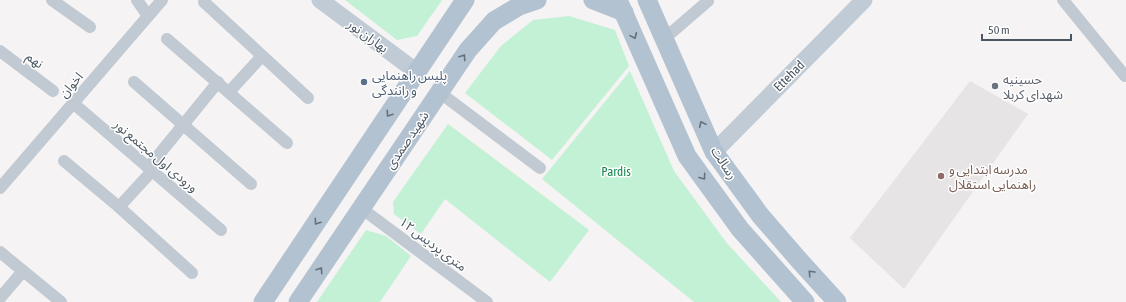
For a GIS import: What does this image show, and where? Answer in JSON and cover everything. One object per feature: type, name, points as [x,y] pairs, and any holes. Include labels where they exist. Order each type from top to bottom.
[{"type":"main road","name":"بهاران نور","points":[[320,0],[417,72]]},
{"type":"main road","points":[[263,302],[465,0]]},
{"type":"main road","name":"شهید صمدی","points":[[298,302],[468,50],[494,21],[519,6],[537,0]]},
{"type":"main road","points":[[593,0],[621,6]]},
{"type":"main road","name":"رسالت","points":[[647,0],[714,152],[760,215],[837,302]]},
{"type":"main road","name":"Ettehad","points":[[714,152],[864,0]]},
{"type":"main road","name":"رسالت","points":[[621,6],[687,156],[740,229],[805,302]]},
{"type":"street","points":[[52,0],[90,27]]},
{"type":"street","points":[[137,0],[148,16]]},
{"type":"street","name":"اخوان","points":[[0,188],[162,0]]},
{"type":"street","points":[[1063,0],[1125,76]]},
{"type":"street","points":[[664,39],[708,1]]},
{"type":"street","points":[[204,2],[308,98]]},
{"type":"street","points":[[167,39],[287,143]]},
{"type":"street","name":"نهم","points":[[0,51],[53,91]]},
{"type":"street","points":[[229,92],[262,56]]},
{"type":"street","points":[[134,82],[251,184]]},
{"type":"street","points":[[119,207],[150,170],[218,82]]},
{"type":"street","points":[[440,92],[540,168]]},
{"type":"street","name":"ورودی اول مجتمع نور","points":[[73,103],[221,230]]},
{"type":"street","points":[[64,162],[119,207],[192,273]]},
{"type":"street","name":"۱۲ متری پردیس","points":[[361,208],[488,302]]},
{"type":"street","points":[[0,252],[61,302]]},
{"type":"street","points":[[0,298],[23,271]]},
{"type":"shaded area","name":"مدرسه ابتدایی و راهنمایی استقلال","points":[[970,81],[1028,114],[904,289],[850,238]]},
{"type":"green space","points":[[345,0],[442,0],[417,36],[397,40]]},
{"type":"green space","points":[[569,16],[615,30],[629,66],[552,160],[465,93],[501,46],[533,20]]},
{"type":"green space","name":"Pardis","points":[[630,71],[674,171],[726,242],[781,302],[694,302],[542,179]]},
{"type":"green space","points":[[448,124],[589,230],[550,282],[445,199],[421,234],[394,214],[393,202]]},
{"type":"green space","points":[[366,230],[386,236],[411,256],[380,302],[317,302]]},
{"type":"place","name":"پلیس راهنمایی و رانندگی","points":[[364,82]]},
{"type":"place","name":"حسینیه شهدای کربلا","points":[[995,86]]},
{"type":"place","name":"مدرسه ابتدایی و راهنمایی استقلال","points":[[941,176]]}]
